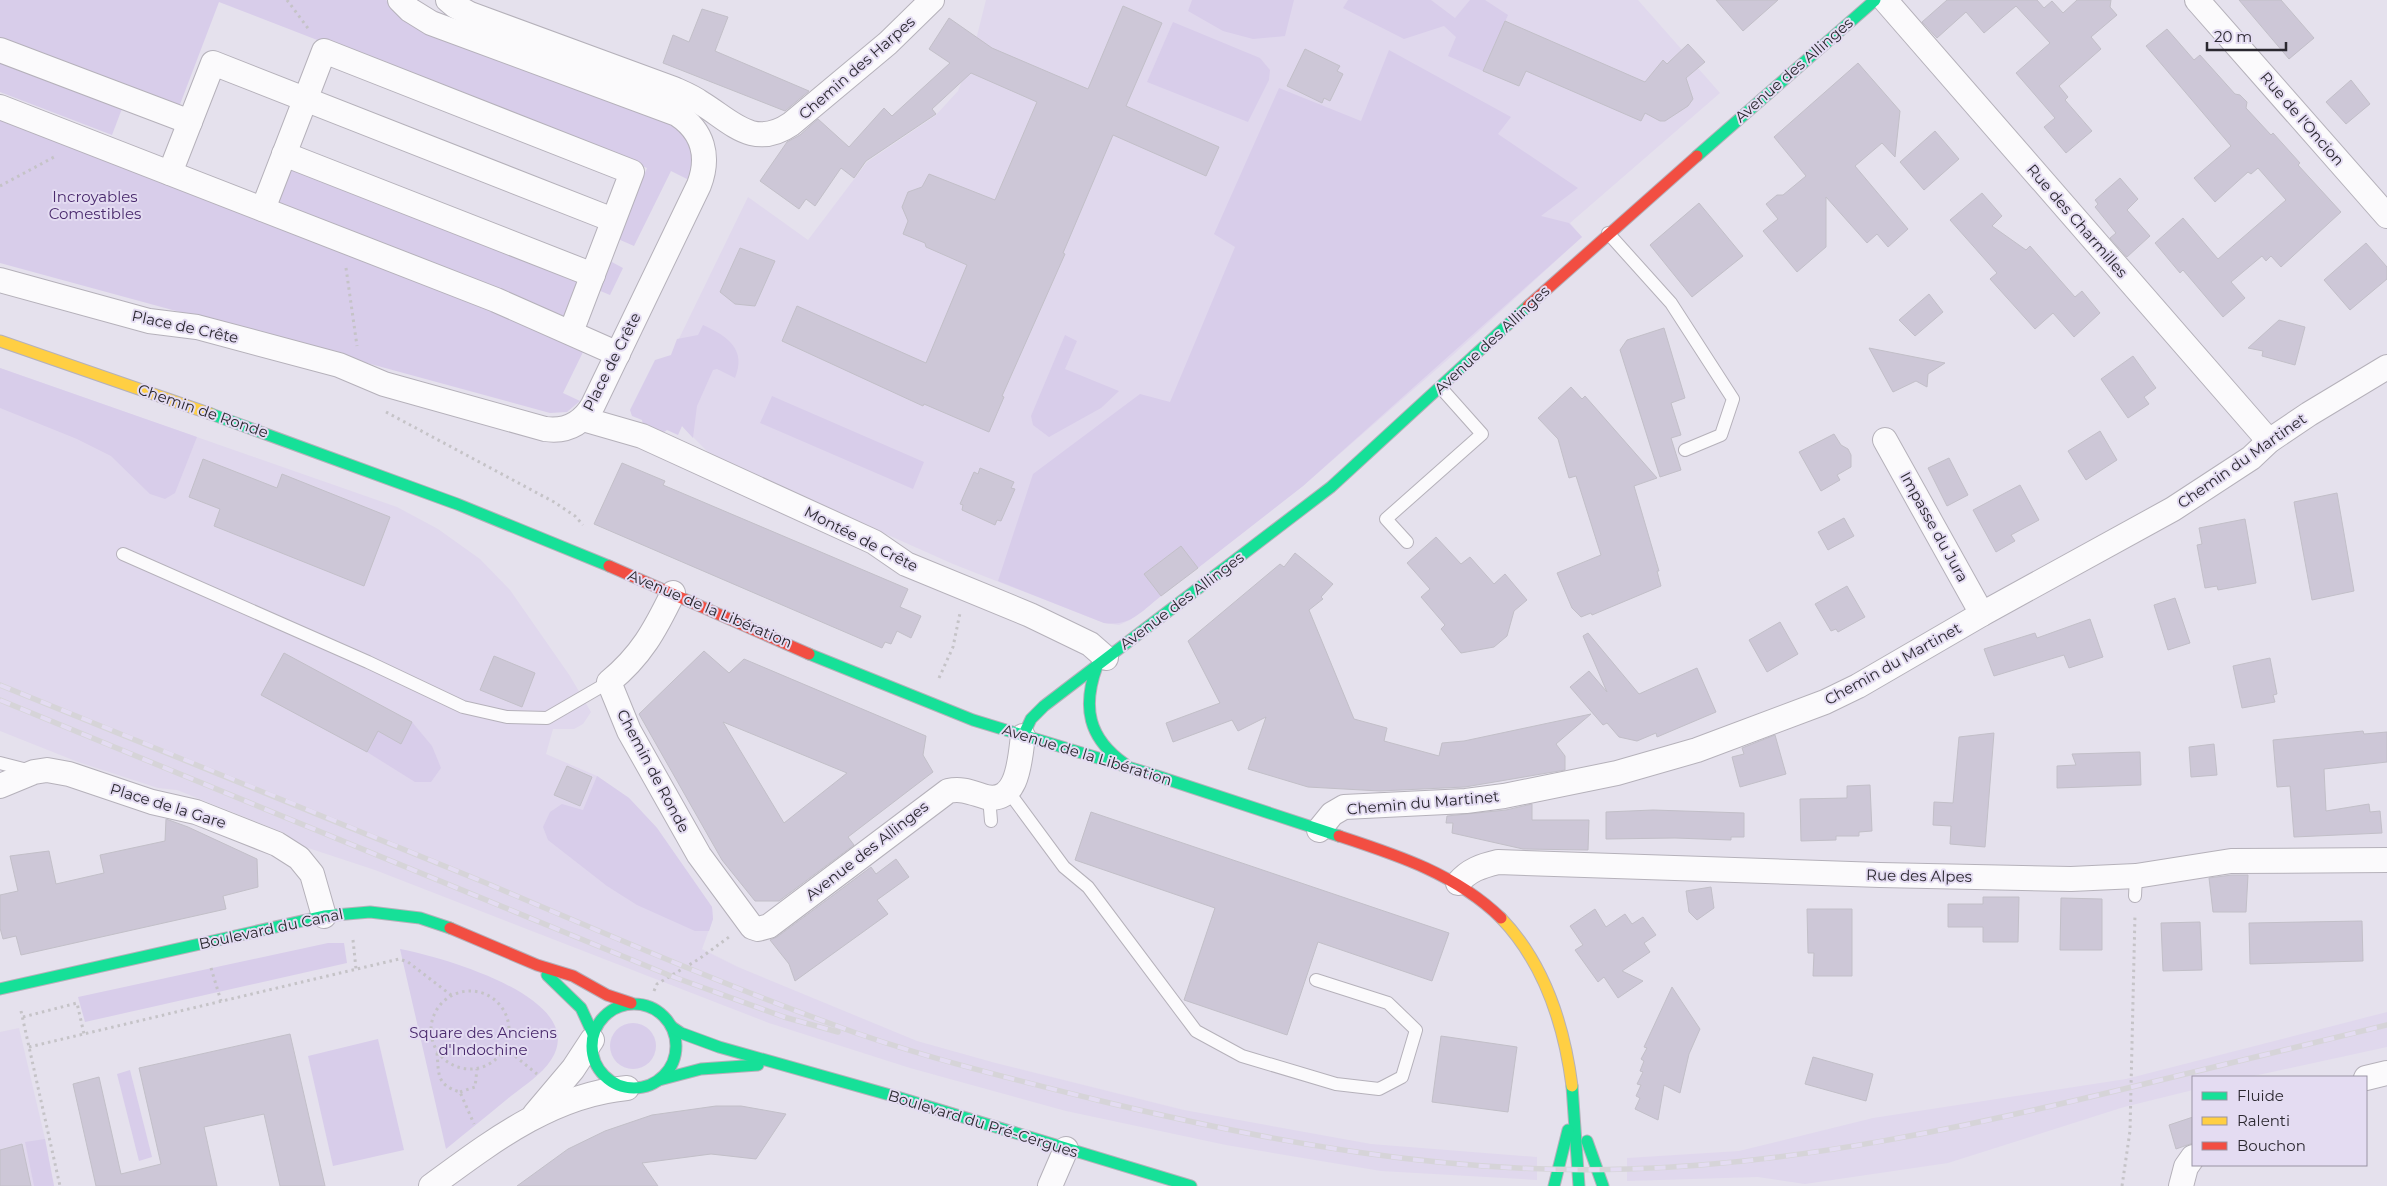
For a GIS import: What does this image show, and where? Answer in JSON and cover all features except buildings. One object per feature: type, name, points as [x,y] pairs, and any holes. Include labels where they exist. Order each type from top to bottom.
[{"type":"main road","name":"Avenue des Allinges","points":[[1024,736],[1037,712],[1331,486],[1441,388],[1608,233],[1875,0]]},
{"type":"main road","name":"Chemin de Ronde","points":[[0,341],[406,484]]},
{"type":"main road","name":"Avenue de la Libération","points":[[406,484],[576,551],[927,703],[1319,830],[1432,871],[1458,883],[1483,902],[1514,934],[1534,962],[1555,1011],[1575,1099],[1579,1186]]},
{"type":"main road","points":[[1102,662],[1090,682],[1088,700],[1092,726],[1106,749],[1119,761],[1135,769]]},
{"type":"main road","name":"Boulevard du Canal","points":[[0,989],[324,916],[370,912],[420,918],[453,929],[537,965],[573,976],[607,995],[631,1003]]},
{"type":"main road","name":"Boulevard du Canal","points":[[537,965],[574,998],[585,1011],[592,1037]]},
{"type":"main road","points":[[631,1003],[649,1006],[665,1017],[672,1027],[675,1053],[668,1070],[659,1080],[647,1086],[627,1088],[614,1084],[600,1071],[593,1059],[592,1037],[598,1023],[607,1013],[618,1006],[631,1003]]},
{"type":"main road","name":"Boulevard du Pré-Cergues","points":[[672,1027],[692,1038],[774,1064],[898,1098],[1191,1186]]},
{"type":"main road","name":"Boulevard du Pré-Cergues","points":[[659,1080],[701,1069],[774,1064]]},
{"type":"main road","points":[[1554,1186],[1575,1099]]},
{"type":"main road","points":[[1575,1099],[1602,1186]]},
{"type":"street","name":"Place de Crête","points":[[0,280],[149,321],[197,327],[330,362],[384,384],[545,428],[565,429],[582,419],[593,405],[704,173],[704,149],[697,133],[686,120],[677,114],[431,23],[410,10],[400,0]]},
{"type":"street","name":"Chemin des Harpes","points":[[448,0],[470,14],[688,95],[740,129],[756,134],[778,132],[791,124],[888,43],[932,0]]},
{"type":"street","name":"Rue des Charmilles","points":[[1885,0],[2269,441]]},
{"type":"street","name":"Rue de l'Oncion","points":[[2197,0],[2387,216]]},
{"type":"street","points":[[0,50],[190,122]]},
{"type":"street","points":[[263,209],[324,52],[632,172],[571,332]]},
{"type":"street","points":[[170,173],[213,63],[613,220]]},
{"type":"street","points":[[0,107],[342,240],[571,332],[618,354]]},
{"type":"street","points":[[284,154],[593,275]]},
{"type":"street","name":"Chemin du Martinet","points":[[1319,830],[1332,814],[1344,807],[1466,801],[1504,796],[1617,773],[1697,750],[1825,702],[1858,686],[1982,614],[2173,509],[2252,458],[2269,441],[2387,367]]},
{"type":"street","name":"Montée de Crête","points":[[582,419],[642,436],[874,542],[906,564],[1030,615],[1090,644],[1102,662]]},
{"type":"street","name":"Impasse du Jura","points":[[1885,440],[1982,614]]},
{"type":"street","points":[[609,682],[626,668],[642,650],[673,593]]},
{"type":"street","name":"Chemin de Ronde","points":[[609,682],[629,731],[664,795],[699,855],[748,923]]},
{"type":"street","name":"Avenue des Allinges","points":[[748,923],[758,929],[769,926],[948,791],[959,789],[998,794],[1014,782],[1018,771],[1024,736]]},
{"type":"street","name":"Place de la Gare","points":[[0,786],[34,772],[47,770],[69,774],[152,802],[196,812],[277,844],[299,858],[312,874],[324,916]]},
{"type":"street","name":"Rue des Alpes","points":[[1458,883],[1473,870],[1498,862],[1880,875],[2071,879],[2136,886],[2230,861],[2387,860]]},
{"type":"street","points":[[533,1116],[573,1070],[592,1037]]},
{"type":"street","points":[[2367,1078],[2387,1073]]},
{"type":"street","points":[[431,1186],[484,1147],[533,1116],[597,1093],[627,1088]]},
{"type":"street","points":[[1050,1186],[1066,1149]]},
{"type":"street","points":[[2181,1186],[2186,1167],[2192,1158]]},
{"type":"lane","points":[[1608,233],[1671,303],[1733,398],[1721,435],[1685,450]]},
{"type":"lane","points":[[1407,542],[1386,519],[1482,434],[1441,388]]},
{"type":"lane","points":[[123,554],[463,707],[507,717],[547,718],[609,682]]},
{"type":"lane","points":[[0,763],[34,772]]},
{"type":"lane","points":[[991,821],[998,794]]},
{"type":"lane","points":[[998,794],[1064,867],[1088,887],[1196,1031],[1242,1056],[1336,1084],[1379,1089],[1402,1077],[1416,1030],[1388,1003],[1316,980]]},
{"type":"path","points":[[287,0],[324,52]]},
{"type":"path","points":[[0,186],[85,140]]},
{"type":"path","points":[[342,240],[358,352]]},
{"type":"path","points":[[392,416],[545,497],[575,516],[585,530],[576,551]]},
{"type":"path","points":[[927,703],[953,647],[964,588]]},
{"type":"path","points":[[2122,1186],[2130,1131],[2136,886]]},
{"type":"path","points":[[649,1006],[657,984],[699,960],[748,923]]},
{"type":"path","points":[[353,940],[356,969]]},
{"type":"path","points":[[30,1047],[402,959],[451,995]]},
{"type":"path","points":[[211,968],[221,1001]]},
{"type":"path","points":[[437,1053],[452,1065],[468,1069],[477,1068],[493,1061],[504,1048],[509,1035],[508,1020],[498,1002],[479,991],[465,991],[451,995],[437,1007],[430,1025],[430,1035],[437,1053],[441,1081],[448,1088],[460,1092],[476,1087],[477,1068]]},
{"type":"path","points":[[60,1186],[23,1019],[77,1003],[84,1034]]},
{"type":"path","points":[[504,1048],[538,1075]]},
{"type":"path","points":[[460,1092],[484,1147]]},
{"type":"shaded area","points":[[986,0],[1638,0],[1720,93],[1570,223],[1582,237],[1453,355],[1303,486],[1130,620],[1119,625],[1104,623],[953,564],[729,464],[707,451],[682,426],[671,355],[748,197],[808,240],[867,162],[935,116],[958,91],[973,52]]},
{"type":"shaded area","points":[[0,368],[397,507],[438,529],[480,559],[510,590],[570,676],[591,712],[583,724],[574,729],[553,729],[546,754],[597,776],[629,798],[657,828],[712,907],[713,919],[702,949],[738,967],[917,1041],[992,1062],[1184,1110],[1371,1144],[1537,1157],[1537,1180],[1381,1171],[1226,1145],[1066,1111],[910,1068],[769,1023],[375,870],[290,842],[287,834],[177,790],[158,788],[78,762],[0,731]]},
{"type":"shaded area","points":[[2387,1012],[2387,1047],[2254,1076],[2192,1076],[2192,1090],[2124,1107],[1948,1163],[1805,1184],[1758,1177],[1627,1181],[1627,1158],[1739,1151],[1873,1118],[2126,1079]]},
{"type":"shaded area","points":[[19,1028],[54,1186],[0,1186],[0,1032]]},
{"type":"green space","points":[[0,0],[386,0],[402,16],[675,122],[689,142],[693,155],[692,171],[689,180],[671,171],[634,246],[618,239],[647,168],[219,2],[179,107],[0,38]]},
{"type":"green space","points":[[1192,0],[1294,0],[1285,36],[1253,39],[1223,31],[1188,11]]},
{"type":"green space","points":[[1348,0],[1431,0],[1455,18],[1470,0],[1485,0],[1508,15],[1483,71],[1448,56],[1456,37],[1444,26],[1404,39],[1343,8]]},
{"type":"green space","points":[[1173,22],[1260,58],[1270,70],[1269,80],[1248,122],[1147,82]]},
{"type":"green space","points":[[1389,50],[1511,117],[1498,134],[1578,188],[1541,216],[1569,223],[1582,237],[1303,486],[1198,568],[1181,546],[1144,574],[1161,596],[1135,617],[1121,623],[1104,623],[998,581],[1033,474],[1140,394],[1170,402],[1235,247],[1214,234],[1279,88],[1361,121]]},
{"type":"green space","points":[[0,59],[123,106],[112,135],[0,92]]},
{"type":"green space","name":"Incroyables Comestibles","points":[[0,119],[492,310],[583,352],[563,393],[580,401],[567,412],[550,413],[0,263]]},
{"type":"green space","points":[[290,167],[578,281],[564,316],[276,203]]},
{"type":"green space","points":[[610,261],[623,268],[610,295],[598,290]]},
{"type":"green space","points":[[703,325],[727,339],[736,351],[738,368],[735,378],[717,369],[713,370],[697,406],[693,438],[682,426],[678,435],[667,430],[660,435],[644,429],[642,420],[632,416],[630,410],[655,360],[671,355],[677,339],[698,335]]},
{"type":"green space","points":[[1065,335],[1077,341],[1065,369],[1119,391],[1101,408],[1049,437],[1033,425],[1031,416]]},
{"type":"green space","points":[[0,368],[197,437],[175,493],[165,499],[150,494],[111,456],[77,439],[0,408]]},
{"type":"green space","points":[[772,396],[924,462],[913,489],[760,423]]},
{"type":"green space","points":[[412,722],[432,746],[441,768],[431,782],[415,782],[367,752],[378,731],[401,744]]},
{"type":"green space","points":[[597,776],[629,798],[657,828],[712,907],[713,919],[709,931],[695,931],[637,905],[607,886],[548,840],[543,827],[550,812],[562,804],[583,810]]},
{"type":"green space","points":[[328,943],[344,943],[347,963],[85,1022],[78,997]]},
{"type":"green space","name":"Square des Anciens d'Indochine","points":[[400,949],[419,953],[475,971],[505,984],[531,999],[550,1017],[558,1038],[551,1060],[532,1080],[446,1149]]},
{"type":"green space","points":[[633,1023],[646,1027],[652,1033],[656,1046],[652,1059],[646,1065],[633,1069],[620,1065],[614,1059],[610,1046],[614,1033],[620,1027]]},
{"type":"green space","points":[[378,1039],[404,1150],[333,1166],[308,1056]]},
{"type":"green space","points":[[130,1070],[152,1157],[139,1161],[117,1074]]},
{"type":"green space","points":[[45,1139],[54,1186],[34,1186],[25,1142]]},
{"type":"railway","points":[[0,685],[716,979],[809,1016],[885,1043],[1006,1077],[1162,1115],[1294,1142],[1360,1152],[1426,1161],[1493,1167],[1560,1169],[1628,1169],[1756,1160],[1882,1141],[2007,1116],[2387,1025]]},
{"type":"railway","points":[[0,700],[671,976],[784,1017],[838,1032]]},
{"type":"traffic: fast","points":[[1697,156],[1875,0]]},
{"type":"traffic: fast","points":[[1023,736],[1031,719],[1044,706],[1331,487],[1528,306]]},
{"type":"traffic: fast","points":[[211,414],[457,504],[609,566]]},
{"type":"traffic: fast","points":[[809,654],[973,720],[1154,775],[1339,836]]},
{"type":"traffic: fast","points":[[1097,666],[1090,695],[1092,721],[1103,743],[1125,764]]},
{"type":"traffic: fast","points":[[0,989],[324,916],[370,912],[420,918],[450,928]]},
{"type":"traffic: fast","points":[[547,975],[581,1008],[593,1034]]},
{"type":"traffic: fast","points":[[626,1004],[642,1004],[658,1011],[669,1022],[676,1038],[676,1046],[673,1062],[664,1076],[658,1081],[642,1088],[626,1088],[610,1081],[599,1070],[592,1054],[592,1038],[599,1022],[610,1011],[626,1004]]},
{"type":"traffic: fast","points":[[672,1027],[681,1033],[719,1047],[897,1097],[1191,1186]]},
{"type":"traffic: fast","points":[[659,1080],[701,1069],[758,1065]]},
{"type":"traffic: fast","points":[[1572,1086],[1579,1186]]},
{"type":"traffic: fast","points":[[1554,1186],[1568,1130]]},
{"type":"traffic: fast","points":[[1587,1141],[1603,1186]]},
{"type":"traffic: slow","points":[[0,341],[211,414]]},
{"type":"traffic: slow","points":[[1501,918],[1530,955],[1550,996],[1564,1040],[1572,1086]]},
{"type":"traffic: jam","points":[[1528,306],[1697,156]]},
{"type":"traffic: jam","points":[[609,566],[809,654]]},
{"type":"traffic: jam","points":[[1339,836],[1404,859],[1445,878],[1465,889],[1501,918]]},
{"type":"traffic: jam","points":[[450,928],[537,965],[573,976],[607,995],[631,1003]]}]
